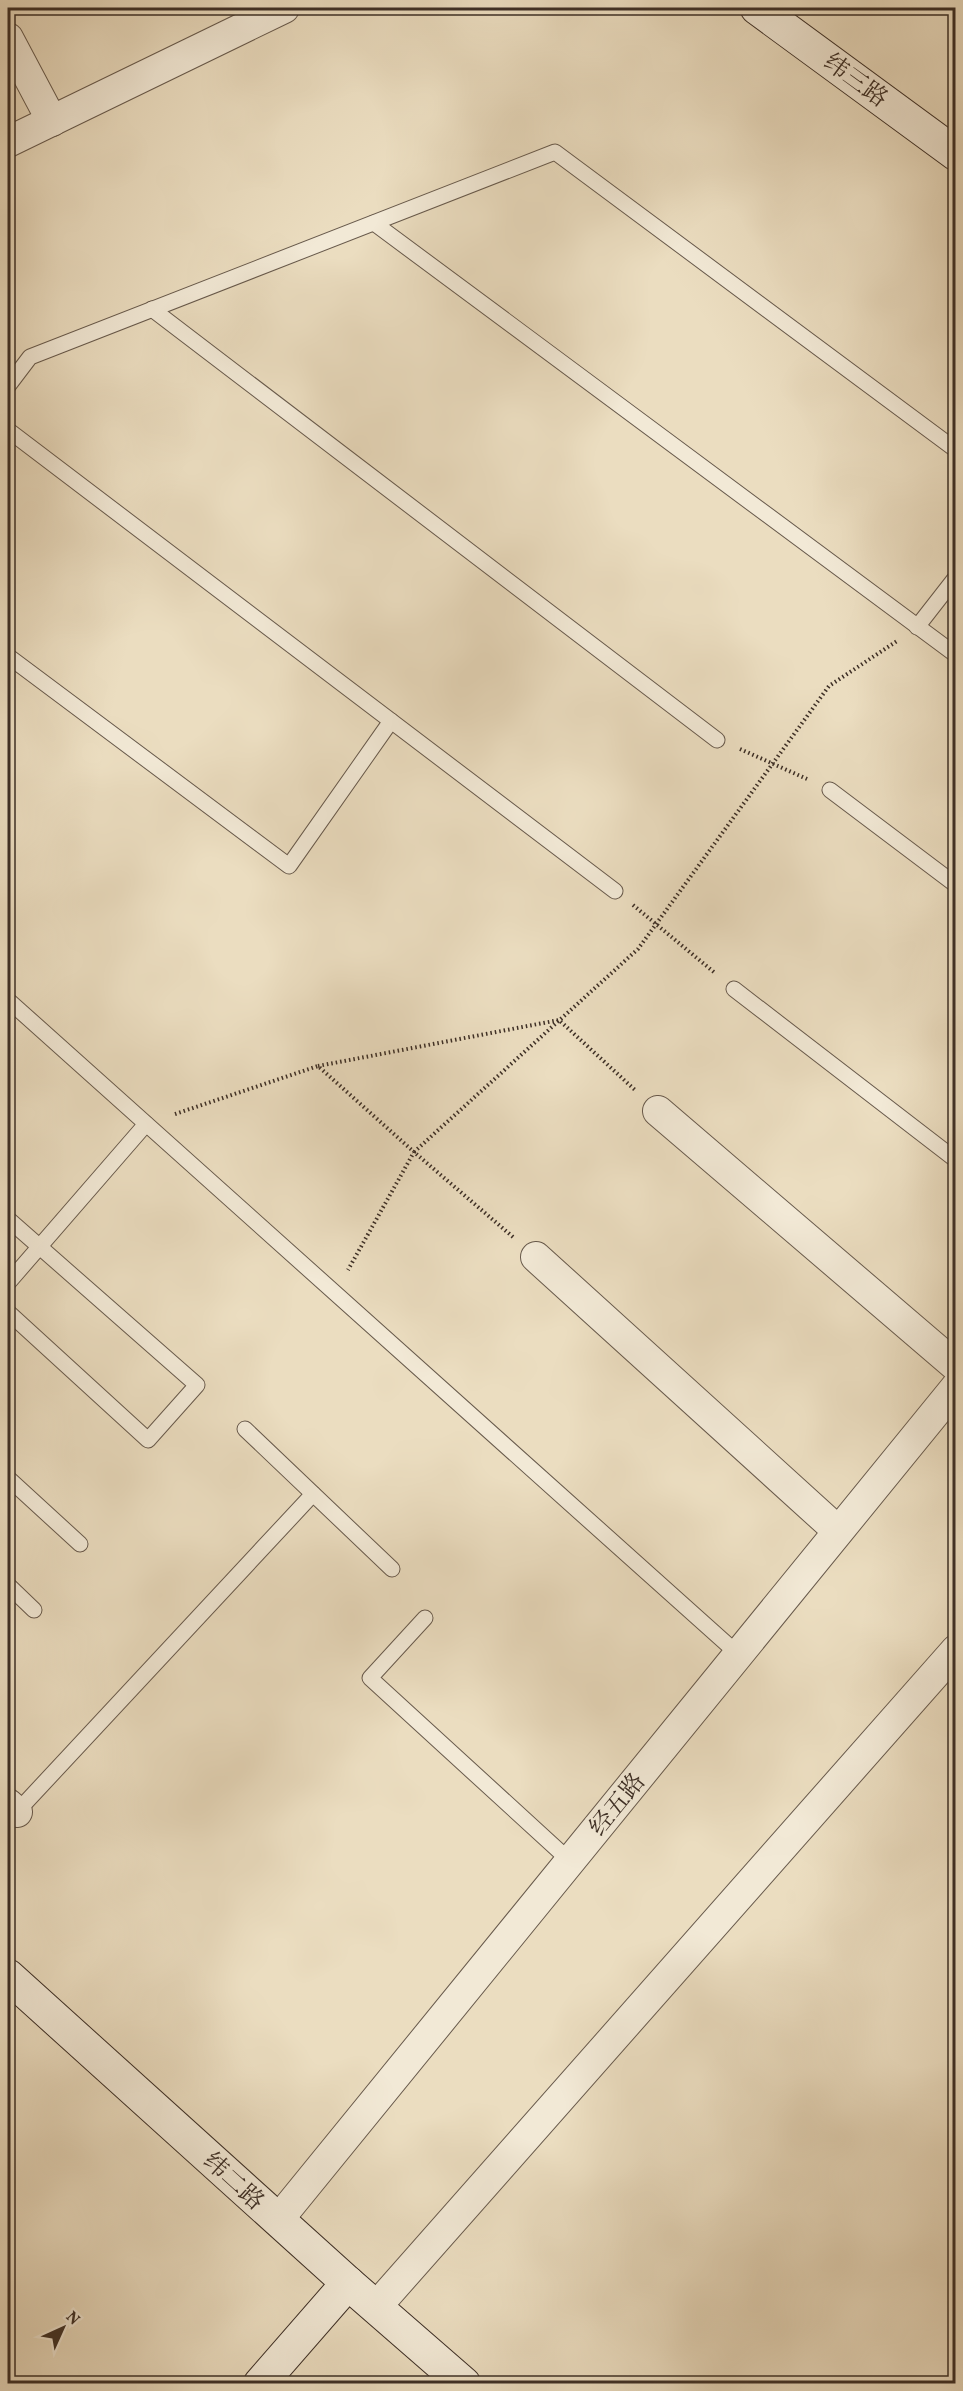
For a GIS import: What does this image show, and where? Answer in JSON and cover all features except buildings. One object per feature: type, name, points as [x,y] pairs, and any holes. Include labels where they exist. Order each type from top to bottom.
[{"type":"main road","name":"纬三路","points":[[757,8],[956,154]]},
{"type":"main road","name":"纬二路","points":[[8,1976],[348,2283],[464,2384]]},
{"type":"main road","points":[[260,2384],[348,2283]]},
{"type":"street","points":[[8,142],[268,11]]},
{"type":"street","points":[[8,38],[52,121]]},
{"type":"street","points":[[658,1111],[956,1366]]},
{"type":"street","points":[[536,1257],[838,1531]]},
{"type":"street","name":"经五路","points":[[278,2220],[956,1387]]},
{"type":"street","points":[[376,2307],[956,1650]]},
{"type":"lane","points":[[8,386],[30,357],[555,152],[956,450]]},
{"type":"lane","points":[[374,223],[956,656]]},
{"type":"lane","points":[[152,309],[717,740]]},
{"type":"lane","points":[[8,430],[615,891]]},
{"type":"lane","points":[[917,627],[956,577]]},
{"type":"lane","points":[[8,656],[289,866],[392,721]]},
{"type":"lane","points":[[830,790],[956,885]]},
{"type":"lane","points":[[734,989],[956,1161]]},
{"type":"lane","points":[[8,1000],[738,1654]]},
{"type":"lane","points":[[8,1283],[146,1124]]},
{"type":"lane","points":[[8,1219],[197,1385],[148,1440],[8,1312]]},
{"type":"lane","points":[[245,1430],[392,1569]]},
{"type":"lane","points":[[8,1478],[80,1544]]},
{"type":"lane","points":[[11,1813],[313,1494]]},
{"type":"lane","points":[[8,1586],[34,1610]]},
{"type":"lane","points":[[425,1618],[370,1678],[570,1861]]},
{"type":"path","points":[[335,1293],[414,1152],[638,949],[829,686],[917,627]]},
{"type":"path","points":[[717,740],[774,762],[830,790]]},
{"type":"path","points":[[615,891],[734,989]]},
{"type":"path","points":[[146,1124],[318,1066],[559,1020]]},
{"type":"path","points":[[559,1020],[658,1111]]},
{"type":"path","points":[[318,1066],[536,1257]]}]
